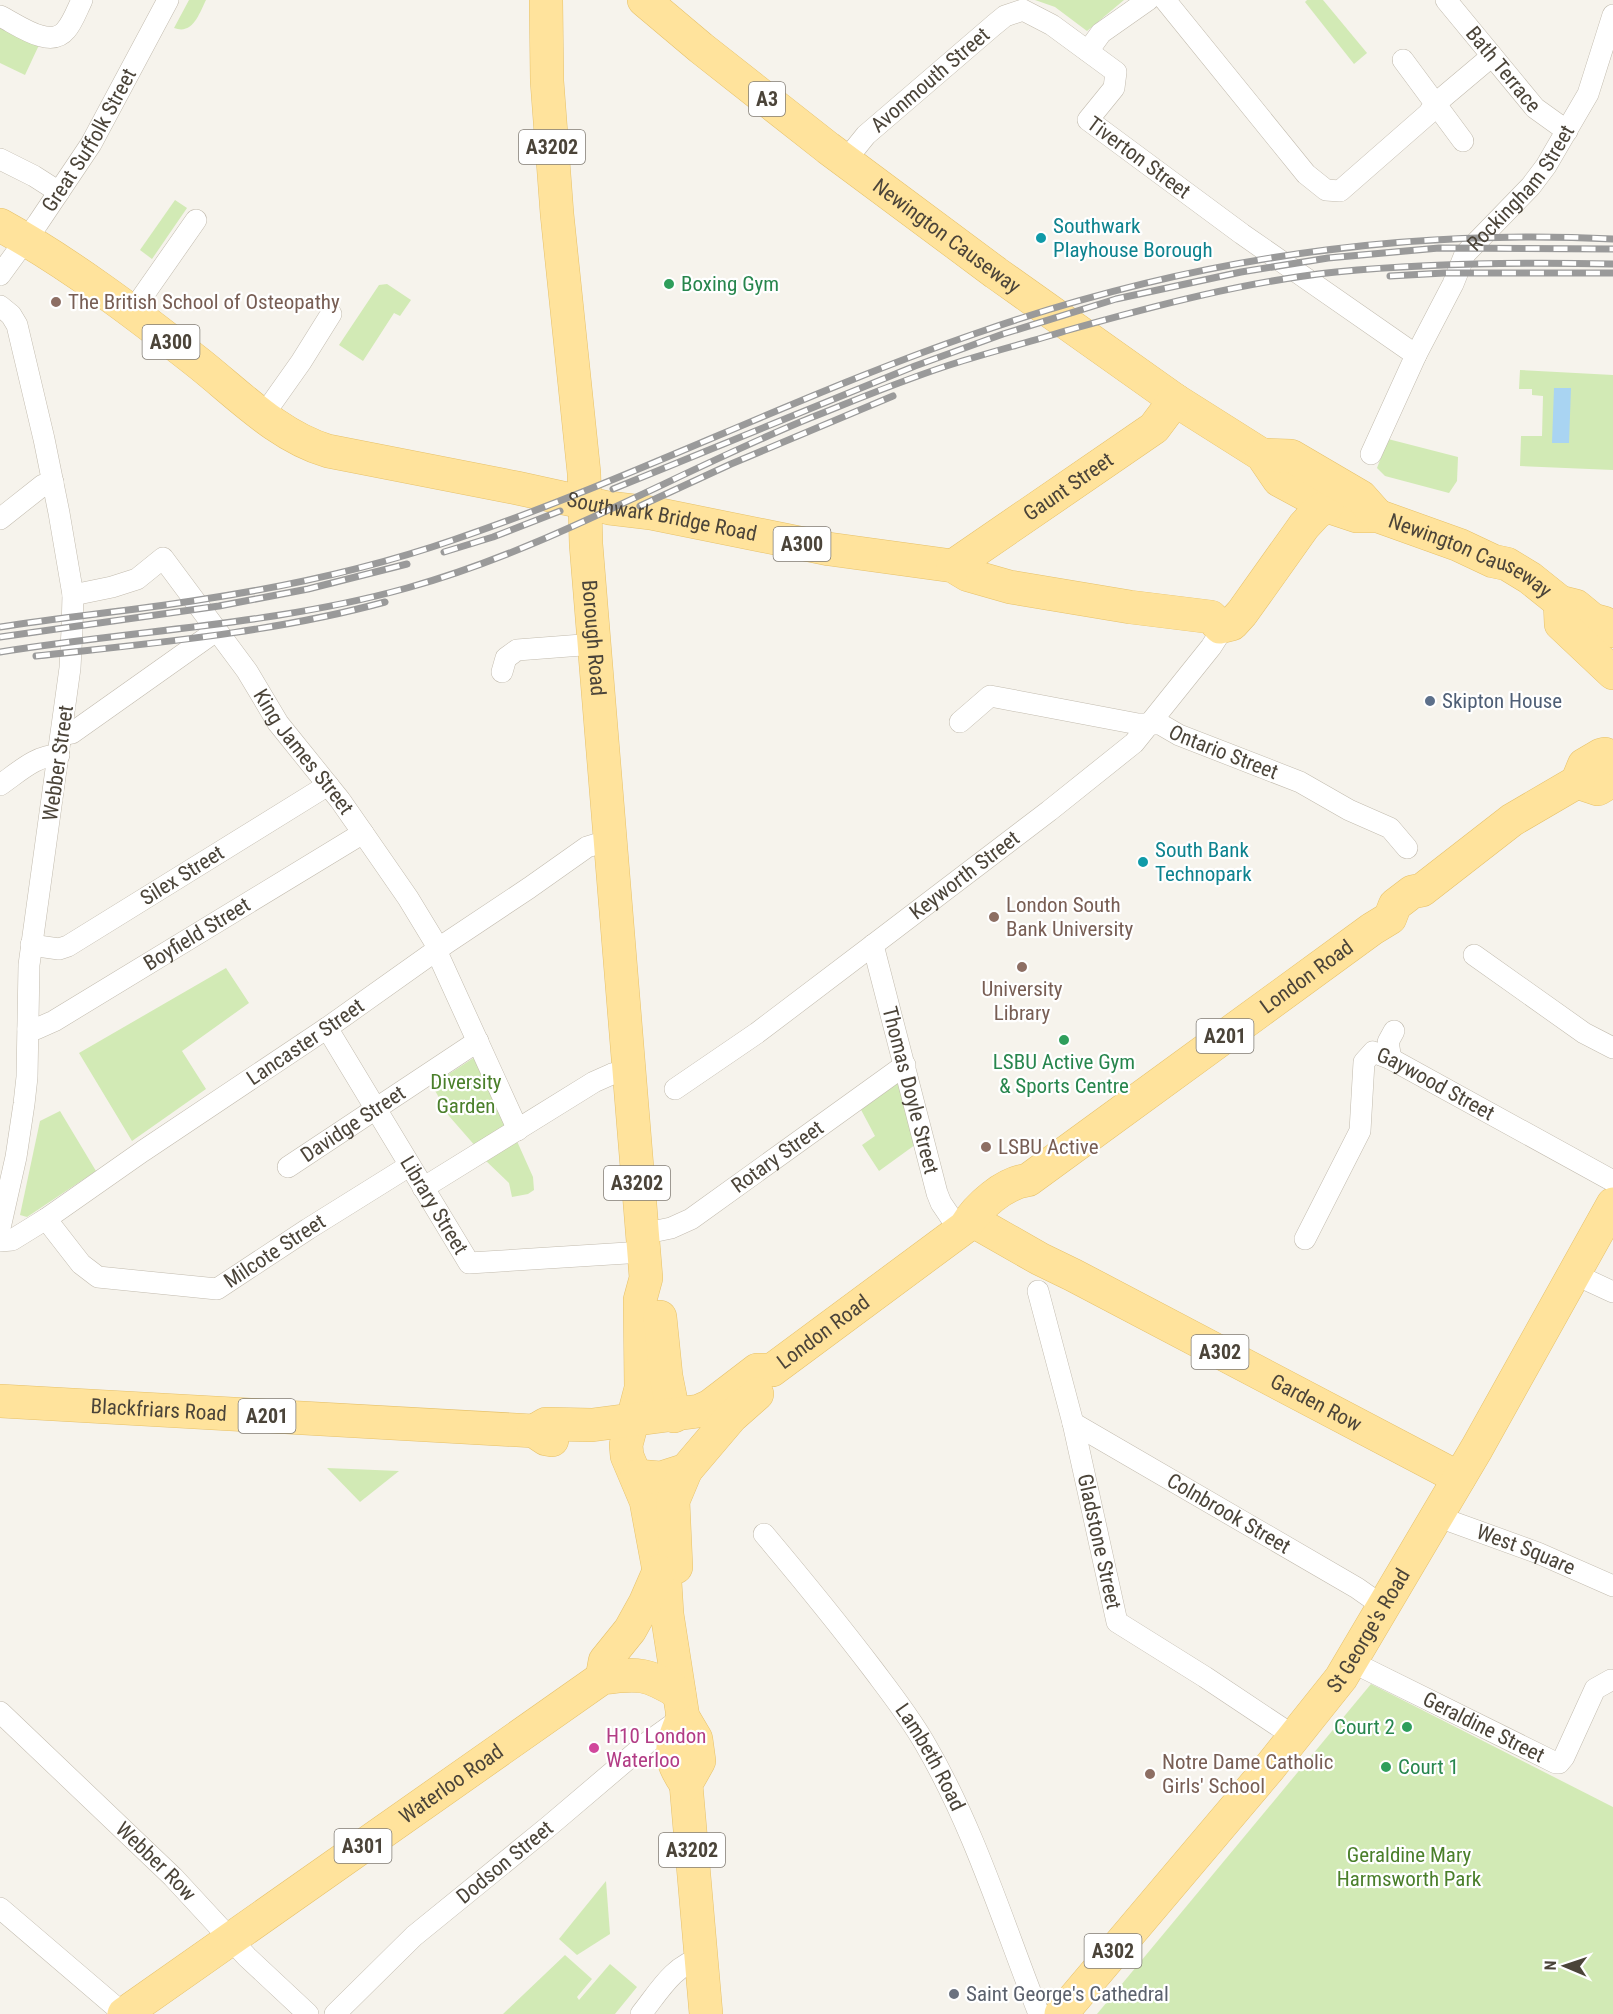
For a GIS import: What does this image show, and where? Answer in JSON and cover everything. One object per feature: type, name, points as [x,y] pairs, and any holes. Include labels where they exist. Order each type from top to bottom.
[{"type":"main road","name":"Borough Road","points":[[546,0],[547,81],[557,214],[576,378],[586,544],[644,1255],[640,1300],[641,1388],[632,1421]]},
{"type":"main road","name":"Newington Causeway","points":[[644,0],[845,161],[996,273],[1175,400],[1262,455],[1279,480],[1327,506],[1357,516],[1378,516],[1460,545],[1493,561],[1507,564],[1530,578],[1560,602],[1576,606],[1593,620],[1604,623],[1613,631]]},
{"type":"main road","name":"Southwark Bridge Road","points":[[13,232],[46,251],[131,312],[266,418],[310,445],[328,451],[609,508],[651,513],[829,549],[954,566],[975,578],[1010,587],[1130,607],[1211,616],[1220,627]]},
{"type":"main road","name":"Gaunt Street","points":[[954,566],[1154,428],[1175,400]]},
{"type":"main road","name":"Newington Causeway","points":[[1262,455],[1291,456],[1361,497],[1378,516]]},
{"type":"main road","points":[[1220,627],[1232,624],[1242,613],[1304,526],[1316,513],[1327,506]]},
{"type":"main road","name":"Newington Causeway","points":[[1560,602],[1561,624],[1613,673]]},
{"type":"main road","name":"London Road","points":[[674,1416],[699,1412],[757,1370],[772,1370],[969,1228],[994,1221],[1027,1197],[1028,1180],[1390,918],[1395,905],[1412,892],[1422,890],[1512,819],[1577,782],[1584,765],[1605,754],[1613,758]]},
{"type":"main road","points":[[1577,782],[1598,789],[1613,780]]},
{"type":"main road","name":"St George's Road","points":[[1061,2014],[1295,1737],[1352,1662],[1459,1478],[1613,1204]]},
{"type":"main road","name":"Garden Row","points":[[969,1228],[1073,1275],[1459,1478]]},
{"type":"main road","name":"Borough Road","points":[[644,1255],[658,1299],[666,1376],[674,1416]]},
{"type":"main road","name":"A201","points":[[692,1463],[731,1417],[768,1385],[772,1370]]},
{"type":"main road","name":"Blackfriars Road","points":[[0,1401],[534,1431],[546,1424],[592,1425],[632,1421]]},
{"type":"main road","name":"A201","points":[[632,1421],[645,1417],[674,1416]]},
{"type":"main road","name":"A3202","points":[[632,1421],[626,1445],[646,1501],[664,1589],[681,1705],[696,1738],[699,1761],[686,1784],[706,2014]]},
{"type":"main road","name":"Blackfriars Road","points":[[534,1431],[546,1440],[591,1444],[632,1466],[661,1478],[692,1463]]},
{"type":"main road","points":[[612,1676],[676,1569],[673,1502],[692,1463]]},
{"type":"main road","points":[[612,1676],[605,1661],[630,1630],[645,1603],[664,1589]]},
{"type":"main road","points":[[612,1676],[648,1676],[681,1705]]},
{"type":"main road","name":"Waterloo Road","points":[[124,2014],[612,1676]]},
{"type":"street","points":[[0,16],[50,39],[66,30],[82,0]]},
{"type":"street","name":"Great Suffolk Street","points":[[0,275],[13,232],[59,192],[105,119],[168,0]]},
{"type":"street","points":[[1088,51],[1101,33],[1148,0]]},
{"type":"street","points":[[1165,0],[1306,174],[1326,190],[1340,191],[1428,114],[1435,104],[1492,56]]},
{"type":"street","name":"Bath Terrace","points":[[1446,0],[1535,108],[1567,131]]},
{"type":"street","name":"Avonmouth Street","points":[[845,161],[874,128],[1005,15],[1023,10]]},
{"type":"street","name":"Tiverton Street","points":[[1023,10],[1052,25],[1116,72],[1114,88],[1088,120],[1242,234],[1416,355]]},
{"type":"street","name":"Rockingham Street","points":[[1371,454],[1416,355],[1453,284],[1465,254],[1531,186],[1546,166],[1588,94],[1613,15]]},
{"type":"street","points":[[1402,60],[1463,141]]},
{"type":"street","points":[[0,159],[59,192]]},
{"type":"street","points":[[131,312],[196,220]]},
{"type":"street","name":"Webber Street","points":[[0,306],[11,315],[17,325],[52,482],[73,595],[70,668],[32,945],[27,1077],[21,1126],[0,1228]]},
{"type":"street","points":[[266,418],[272,403],[331,314]]},
{"type":"street","points":[[0,519],[43,485],[52,482]]},
{"type":"street","name":"King James Street","points":[[73,595],[137,579],[163,558],[247,672],[278,723],[328,785],[408,897],[437,950],[518,1130]]},
{"type":"street","name":"Keyworth Street","points":[[675,1089],[757,1033],[1066,798],[1134,743],[1211,647],[1220,633],[1220,627]]},
{"type":"street","points":[[0,785],[39,758],[48,755],[72,733],[216,631]]},
{"type":"street","points":[[502,672],[506,658],[517,650],[595,644]]},
{"type":"street","name":"Ontario Street","points":[[960,722],[990,696],[1135,724],[1160,724],[1179,735],[1300,782],[1349,810],[1390,828],[1407,848]]},
{"type":"street","name":"Silex Street","points":[[32,945],[59,949],[68,946],[328,785]]},
{"type":"street","name":"Boyfield Street","points":[[28,1029],[38,1028],[54,1021],[363,833]]},
{"type":"street","name":"Lancaster Street","points":[[0,1241],[12,1240],[46,1219],[327,1028],[587,847],[610,840]]},
{"type":"street","name":"Thomas Doyle Street","points":[[873,945],[937,1193],[941,1203],[969,1228]]},
{"type":"street","points":[[1474,955],[1584,1033],[1613,1048]]},
{"type":"street","name":"Library Street","points":[[327,1028],[469,1263],[644,1255]]},
{"type":"street","points":[[1391,1059],[1388,1042],[1394,1031]]},
{"type":"street","name":"Davidge Street","points":[[288,1167],[478,1041]]},
{"type":"street","name":"Gaywood Street","points":[[1305,1239],[1360,1131],[1364,1062],[1372,1052],[1391,1059],[1613,1181]]},
{"type":"street","name":"Rotary Street","points":[[644,1255],[671,1228],[697,1215],[905,1065]]},
{"type":"street","points":[[423,1188],[594,1082],[628,1070]]},
{"type":"street","name":"Milcote Street","points":[[46,1219],[81,1264],[98,1277],[217,1289],[409,1166]]},
{"type":"street","points":[[1574,1274],[1613,1292]]},
{"type":"street","name":"Gladstone Street","points":[[1038,1291],[1073,1423],[1117,1622],[1295,1737]]},
{"type":"street","name":"Colnbrook Street","points":[[1073,1423],[1360,1589],[1384,1607]]},
{"type":"street","name":"West Square","points":[[1436,1516],[1538,1553],[1613,1586]]},
{"type":"street","name":"Lambeth Road","points":[[764,1534],[827,1608],[924,1742],[942,1775],[982,1865],[1039,2014]]},
{"type":"street","name":"Geraldine Street","points":[[1352,1662],[1556,1763],[1564,1757],[1595,1689],[1612,1679]]},
{"type":"street","name":"Dodson Street","points":[[334,2014],[414,1936],[648,1742],[681,1705]]},
{"type":"street","name":"Webber Row","points":[[0,1712],[173,1876],[230,1939],[308,2014]]},
{"type":"street","points":[[0,1908],[124,2014]]},
{"type":"street","points":[[641,2014],[681,1966],[690,1960],[702,1958]]},
{"type":"green space","points":[[189,0],[206,0],[191,26],[186,29],[174,28]]},
{"type":"green space","points":[[1035,0],[1124,0],[1087,31],[1055,7]]},
{"type":"green space","points":[[1323,0],[1367,53],[1354,64],[1305,2]]},
{"type":"green space","points":[[0,27],[39,45],[25,75],[0,63]]},
{"type":"green space","points":[[175,200],[187,208],[152,259],[140,250]]},
{"type":"green space","points":[[387,284],[411,300],[400,316],[394,313],[363,361],[339,345],[379,285]]},
{"type":"green space","points":[[1520,370],[1613,375],[1613,470],[1520,466],[1521,436],[1542,436],[1543,396],[1532,395],[1532,389],[1519,389]]},
{"type":"green space","points":[[1388,439],[1458,457],[1457,481],[1449,493],[1385,476],[1377,468]]},
{"type":"green space","points":[[226,968],[249,1003],[182,1051],[206,1089],[132,1141],[79,1053]]},
{"type":"green space","name":"Diversity Garden","points":[[478,1055],[510,1127],[477,1148],[449,1116],[432,1085]]},
{"type":"green space","points":[[897,1078],[919,1142],[879,1171],[862,1145],[875,1136],[859,1106]]},
{"type":"green space","points":[[60,1111],[96,1171],[27,1217],[20,1215],[40,1121]]},
{"type":"green space","points":[[516,1139],[533,1177],[534,1190],[528,1194],[512,1197],[509,1183],[484,1159]]},
{"type":"green space","points":[[327,1468],[399,1471],[360,1502]]},
{"type":"green space","name":"Geraldine Mary Harmsworth Park","points":[[1371,1684],[1613,1807],[1613,2014],[1097,2014]]},
{"type":"green space","points":[[606,1881],[610,1934],[577,1955],[559,1939]]},
{"type":"green space","points":[[565,1955],[592,1979],[577,1997],[579,2000],[610,1964],[637,1987],[615,2014],[503,2014]]},
{"type":"water","points":[[1554,388],[1571,388],[1569,443],[1552,443]]},
{"type":"railway","points":[[0,627],[168,605],[258,590],[389,560],[453,540],[585,491],[911,357],[1054,308],[1132,286],[1290,255],[1370,245],[1450,239],[1531,237],[1613,239]]},
{"type":"railway","points":[[613,489],[915,366],[1003,334],[1116,299],[1241,272],[1328,258],[1439,248],[1613,249]]},
{"type":"railway","points":[[0,652],[256,619],[306,611],[407,588],[459,572],[561,532],[760,439],[903,381],[1065,331],[1199,296],[1301,276],[1371,269],[1474,264],[1613,264]]},
{"type":"railway","points":[[1390,276],[1444,273],[1613,273]]},
{"type":"railway","points":[[640,506],[731,464],[893,396]]},
{"type":"railway","points":[[444,552],[493,537],[560,511]]},
{"type":"railway","points":[[0,637],[219,606],[308,589],[407,564]]},
{"type":"railway","points":[[36,656],[255,629],[299,622],[385,602]]},
{"type":"place","name":"Southwark Playhouse Borough","points":[[1041,238]]},
{"type":"place","name":"Boxing Gym","points":[[669,284]]},
{"type":"place","name":"The British School of Osteopathy","points":[[56,302]]},
{"type":"place","name":"Skipton House","points":[[1430,701]]},
{"type":"place","name":"South Bank Technopark","points":[[1143,862]]},
{"type":"place","name":"London South Bank University","points":[[994,917]]},
{"type":"place","name":"University Library","points":[[1022,967]]},
{"type":"place","name":"LSBU Active Gym & Sports Centre","points":[[1064,1040]]},
{"type":"place","name":"LSBU Active","points":[[986,1147]]},
{"type":"place","name":"Court 2","points":[[1407,1727]]},
{"type":"place","name":"H10 London Waterloo","points":[[594,1748]]},
{"type":"place","name":"Court 1","points":[[1386,1767]]},
{"type":"place","name":"Notre Dame Catholic Girls' School","points":[[1150,1774]]},
{"type":"place","name":"Saint George's Cathedral","points":[[954,1994]]}]
